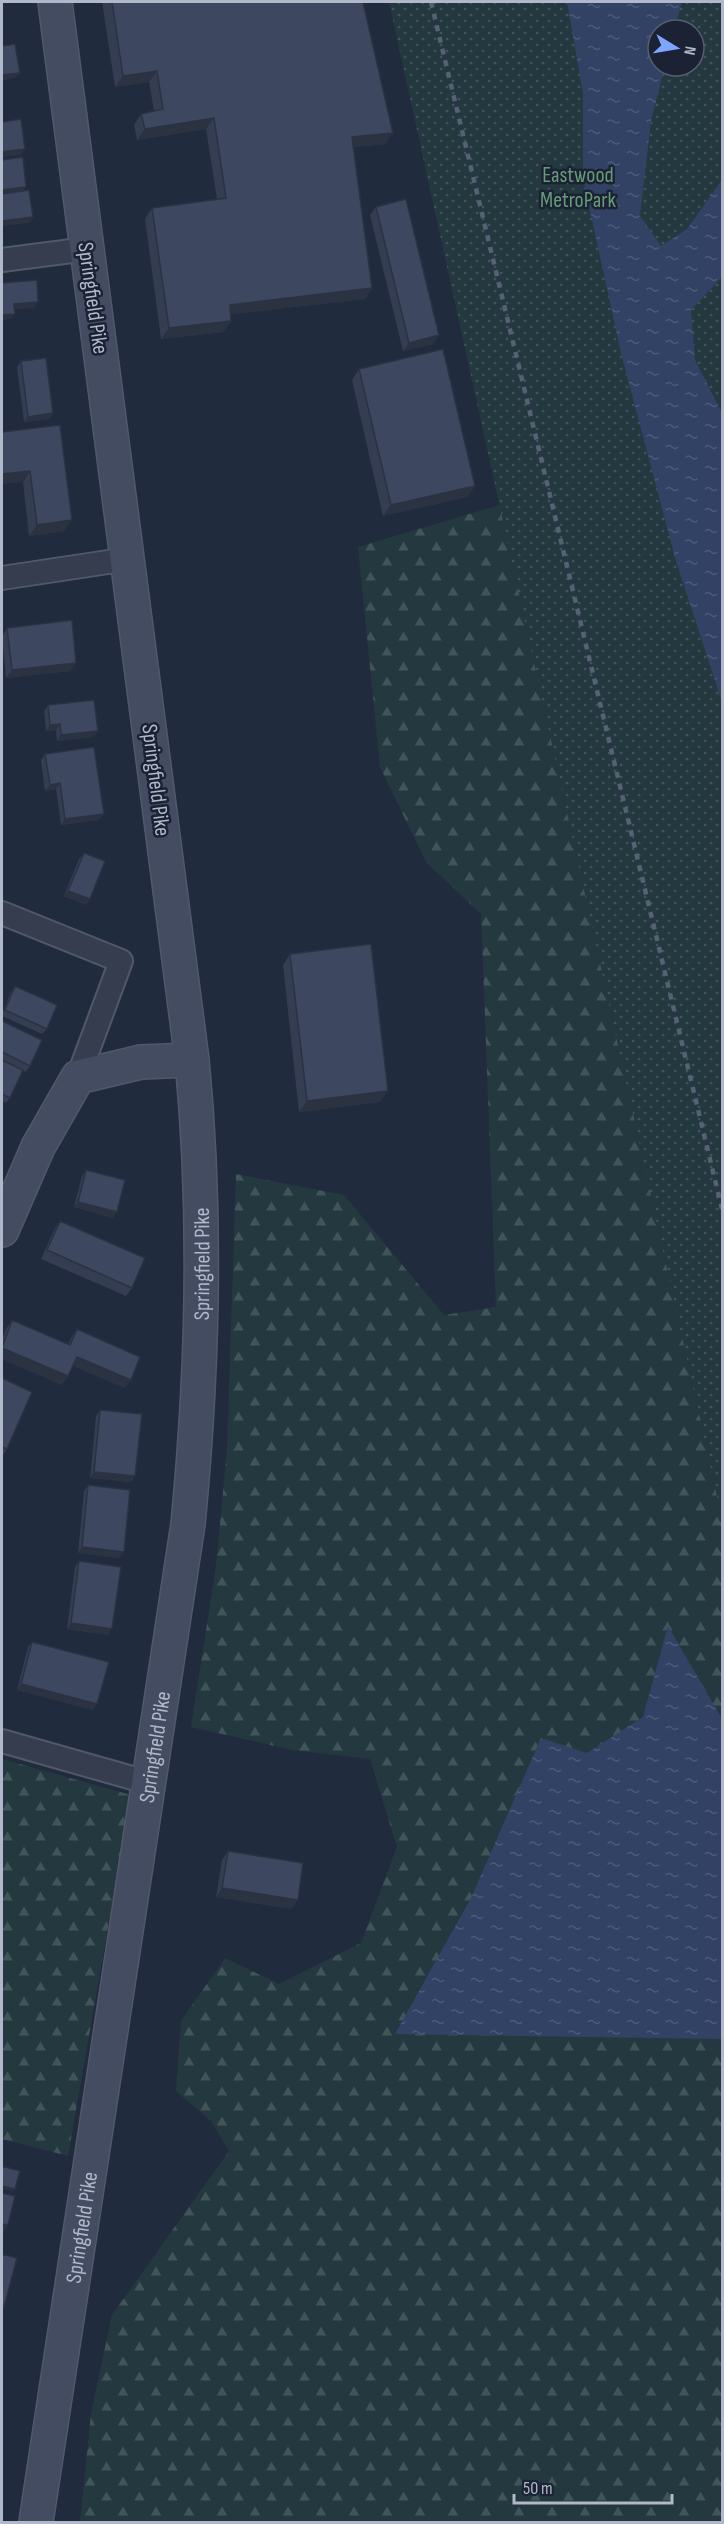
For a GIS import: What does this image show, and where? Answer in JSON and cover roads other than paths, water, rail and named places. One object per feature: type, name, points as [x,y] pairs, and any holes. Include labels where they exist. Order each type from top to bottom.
[{"type":"main road","name":"Springfield Pike","points":[[36,2523],[189,1524],[197,1429],[203,1302],[202,1205],[192,1060],[55,2]]},
{"type":"main road","points":[[2,1230],[38,1148],[78,1077],[141,1062],[192,1060]]},
{"type":"street","points":[[2,260],[87,249]]},
{"type":"street","points":[[2,578],[128,559]]},
{"type":"street","points":[[2,913],[121,961],[78,1077]]},
{"type":"street","points":[[2,1741],[150,1783]]},
{"type":"water","points":[[567,2],[682,2],[677,18],[646,18],[646,78],[662,78],[651,121],[640,216],[661,246],[687,229],[722,180],[722,277],[691,310],[695,360],[722,413],[722,702],[676,561],[621,353],[583,178],[583,93]]},
{"type":"water","points":[[668,1626],[722,1719],[722,2039],[395,2034],[471,1898],[541,1738],[587,1753],[643,1717]]},
{"type":"railway","points":[[431,2],[722,1209]]},
{"type":"park label","name":"Eastwood MetroPark","points":[[578,186]]}]
